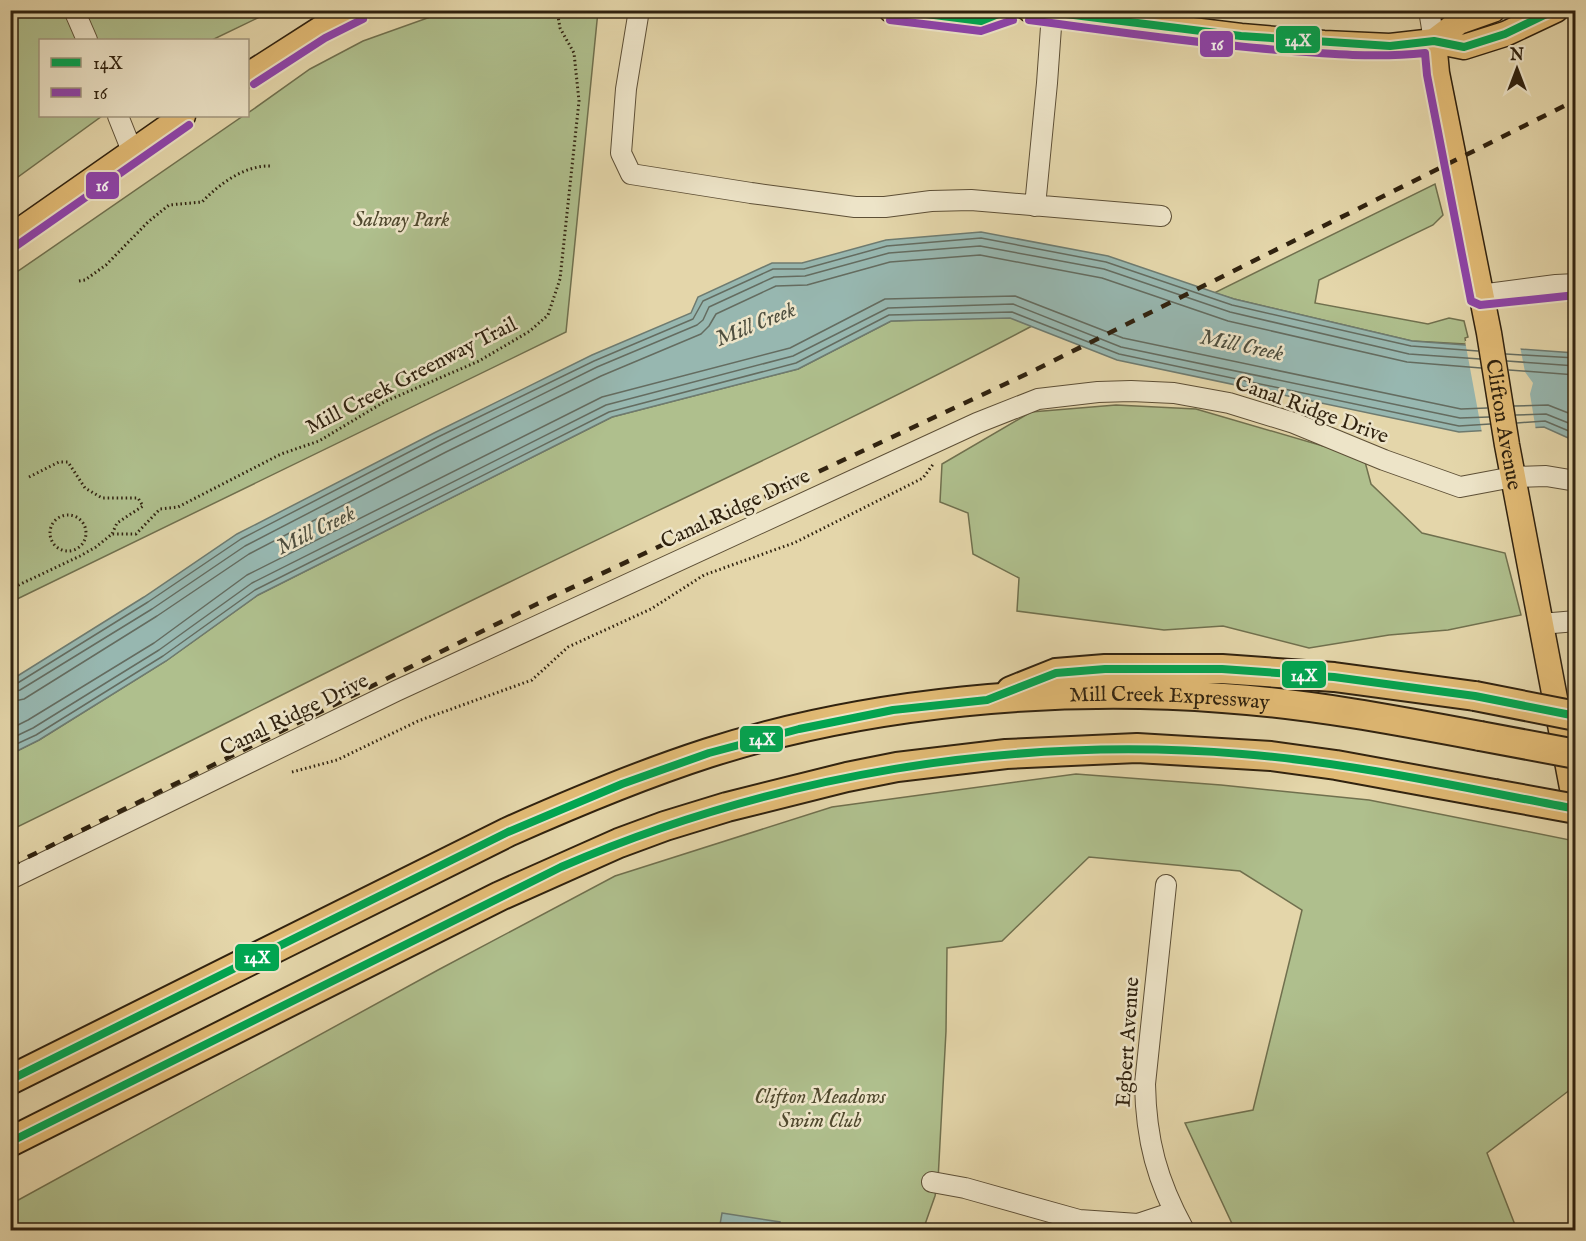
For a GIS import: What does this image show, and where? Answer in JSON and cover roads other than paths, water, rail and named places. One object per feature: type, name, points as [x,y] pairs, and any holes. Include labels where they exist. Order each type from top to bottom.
[{"type":"highway","points":[[987,700],[1056,673],[1116,669],[1222,669],[1334,677],[1475,696],[1575,716]]},
{"type":"highway","name":"Mill Creek Expressway","points":[[10,1080],[508,832],[622,784],[709,753],[799,729],[893,710],[987,700],[1080,694],[1224,698],[1334,710],[1575,754]]},
{"type":"highway","points":[[10,1142],[500,896],[619,843],[717,810],[847,777],[908,766],[1006,754],[1137,748],[1271,756],[1347,767],[1575,809]]},
{"type":"main road","points":[[249,74],[320,29],[358,10]]},
{"type":"main road","points":[[891,10],[981,21],[1009,10]]},
{"type":"main road","points":[[1434,41],[1460,22],[1493,10]]},
{"type":"main road","points":[[1041,12],[1241,36],[1390,46],[1434,41],[1464,47],[1505,34],[1556,10]]},
{"type":"main road","name":"Clifton Avenue","points":[[1434,41],[1437,73],[1488,333],[1575,809]]},
{"type":"main road","points":[[10,237],[182,117]]},
{"type":"street","points":[[74,10],[87,39]]},
{"type":"street","points":[[639,10],[626,89],[621,153],[631,174],[751,194],[855,207],[885,207],[931,201],[971,200],[1161,216]]},
{"type":"street","points":[[1429,10],[1434,41]]},
{"type":"street","points":[[1035,206],[1047,82],[1041,12]]},
{"type":"street","points":[[118,117],[132,151]]},
{"type":"street","points":[[1480,295],[1575,284]]},
{"type":"street","name":"Canal Ridge Drive","points":[[10,879],[396,690],[946,437],[1016,406],[1038,399],[1098,392],[1174,393],[1229,403],[1294,423],[1384,460],[1460,487],[1513,477],[1546,476],[1575,482]]},
{"type":"street","points":[[1541,624],[1575,621]]},
{"type":"street","name":"Egbert Avenue","points":[[1166,885],[1145,1084],[1145,1114],[1157,1174],[1184,1230]]},
{"type":"street","points":[[932,1182],[965,1188],[1079,1220],[1138,1224],[1174,1212]]},
{"type":"water","name":"Mill Creek","points":[[981,232],[1108,256],[1234,299],[1412,341],[1575,353],[1575,441],[1544,427],[1459,432],[1117,360],[1010,318],[891,321],[798,369],[612,417],[258,595],[166,661],[39,740],[11,754],[11,680],[144,597],[237,534],[592,355],[691,313],[698,297],[772,263],[802,263],[886,240]]},
{"type":"water","points":[[722,1213],[780,1222],[779,1230],[719,1230]]},
{"type":"railway","points":[[10,866],[537,604],[1037,369],[1576,100]]},
{"type":"park label","name":"Salway Park","points":[[401,219]]},
{"type":"park label","name":"Clifton Meadows Swim Club","points":[[820,1108]]}]
